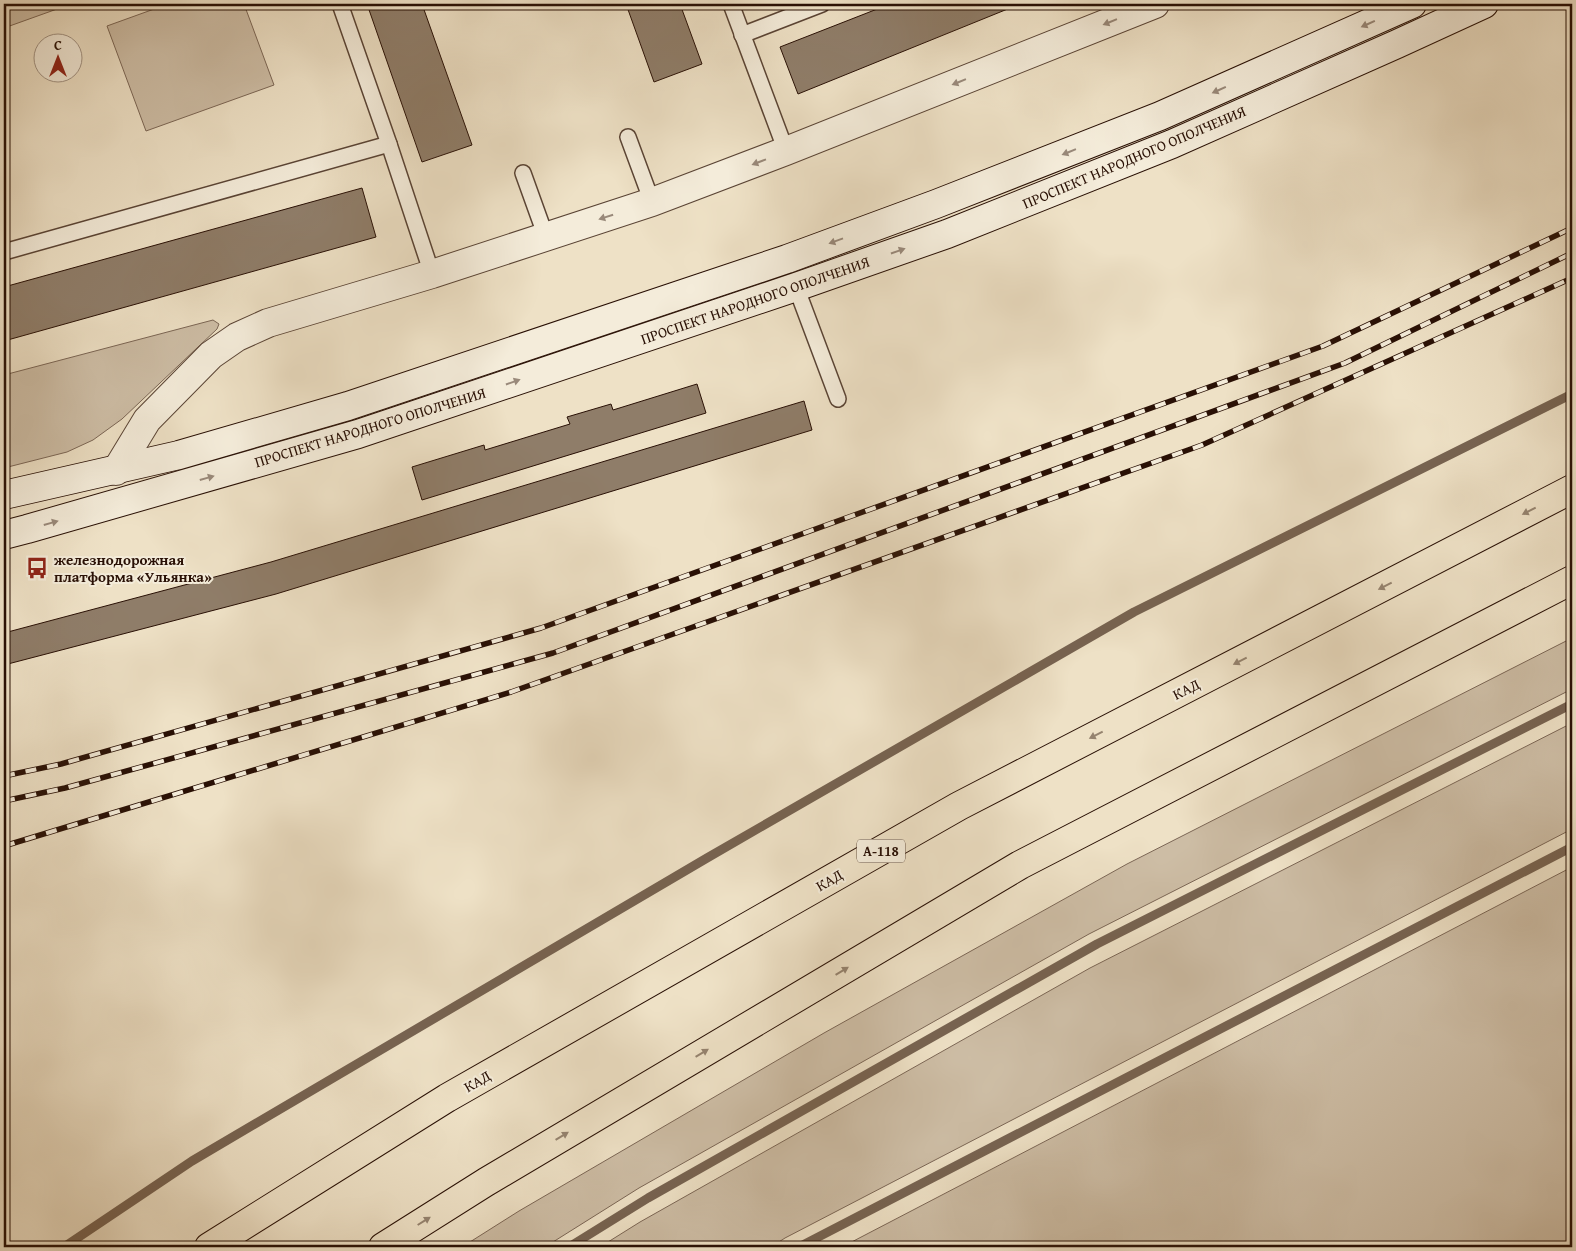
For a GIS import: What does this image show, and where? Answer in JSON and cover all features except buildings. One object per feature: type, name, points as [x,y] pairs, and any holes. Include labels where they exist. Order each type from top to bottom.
[{"type":"highway","name":"КАД","points":[[209,1247],[447,1098],[959,806],[1572,489]]},
{"type":"highway","points":[[382,1247],[494,1177],[1020,864],[1572,580]]},
{"type":"main road","points":[[116,471],[147,420],[211,356],[237,337],[268,322],[432,274],[652,202],[786,151],[1155,4]]},
{"type":"main road","name":"ПРОСПЕКТ НАРОДНОГО ОПОЛЧЕНИЯ","points":[[4,495],[116,471],[179,455],[348,406],[796,256],[936,204],[1160,116],[1412,4]]},
{"type":"main road","name":"ПРОСПЕКТ НАРОДНОГО ОПОЛЧЕНИЯ","points":[[4,535],[27,530],[358,434],[796,287],[947,234],[1172,144],[1484,4]]},
{"type":"lane","points":[[340,4],[432,274]]},
{"type":"lane","points":[[731,4],[786,151]]},
{"type":"lane","points":[[742,35],[822,4]]},
{"type":"lane","points":[[628,137],[652,202]]},
{"type":"lane","points":[[4,250],[388,144]]},
{"type":"lane","points":[[523,173],[546,237]]},
{"type":"lane","points":[[796,287],[838,398]]},
{"type":"shaded area","points":[[4,4],[71,4],[4,28]]},
{"type":"shaded area","points":[[168,4],[244,4],[274,85],[146,131],[107,26]]},
{"type":"shaded area","points":[[213,320],[219,324],[217,329],[122,419],[93,440],[67,452],[4,468],[4,375]]},
{"type":"shaded area","points":[[1572,638],[1572,689],[1089,934],[639,1188],[545,1247],[462,1247],[519,1211],[824,1033],[1127,864]]},
{"type":"shaded area","points":[[1572,723],[1572,829],[785,1238],[771,1247],[600,1247],[640,1222],[1090,968]]},
{"type":"shaded area","points":[[1572,867],[1572,1247],[842,1247]]},
{"type":"waterway","points":[[64,1247],[192,1161],[707,858],[1134,612],[1572,394]]},
{"type":"waterway","points":[[569,1247],[648,1198],[1097,944],[1572,704]]},
{"type":"waterway","points":[[799,1247],[1572,847]]},
{"type":"railway","points":[[4,776],[61,764],[541,628],[1323,346],[1572,228]]},
{"type":"railway","points":[[4,801],[65,788],[553,653],[1345,363],[1572,253]]},
{"type":"railway","points":[[4,846],[511,692],[1202,445],[1572,278]]},
{"type":"place","name":"железнодорожная платформа «Ульянка»","points":[[37,568]]}]
